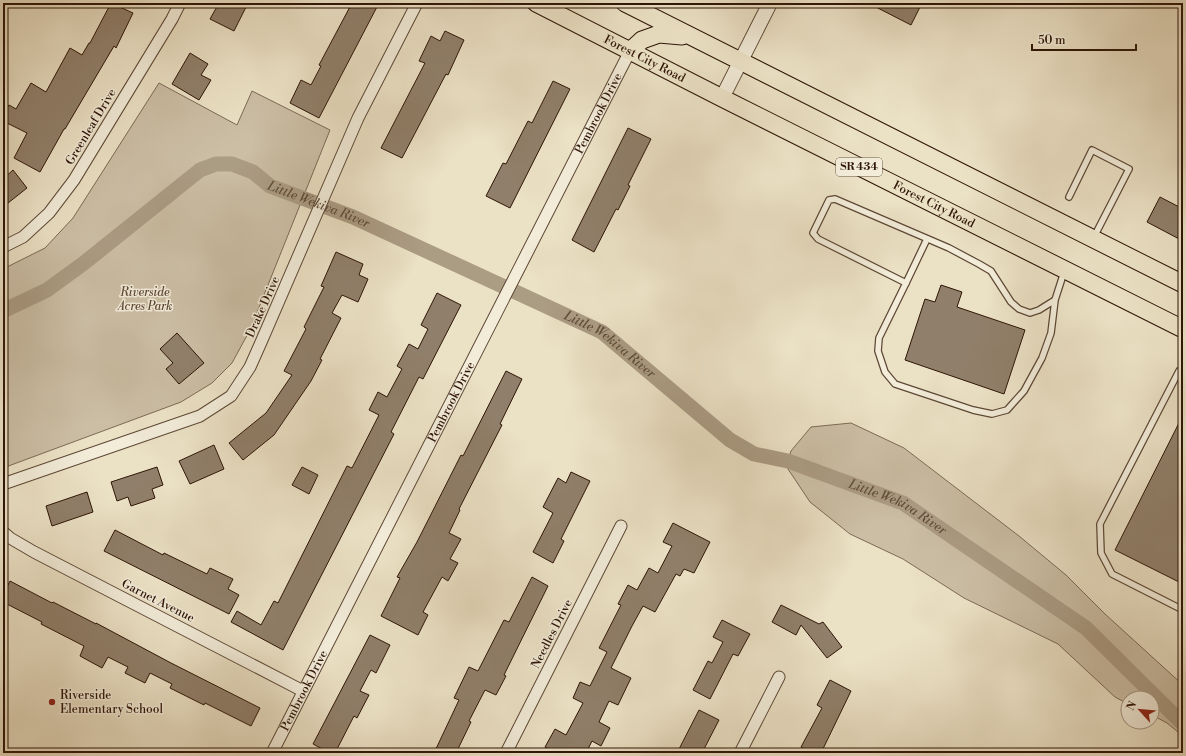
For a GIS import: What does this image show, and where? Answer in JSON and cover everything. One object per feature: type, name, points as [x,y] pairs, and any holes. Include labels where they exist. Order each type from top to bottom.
[{"type":"main road","points":[[625,3],[1183,284]]},
{"type":"main road","name":"Forest City Road","points":[[539,4],[722,98],[1183,329]]},
{"type":"main road","points":[[630,51],[642,40],[659,34],[690,36]]},
{"type":"street","name":"Greenleaf Drive","points":[[3,247],[23,237],[49,213],[74,180],[172,19],[180,3]]},
{"type":"street","name":"Drake Drive","points":[[3,484],[200,416],[231,396],[250,367],[358,118],[417,3]]},
{"type":"street","points":[[722,98],[770,3]]},
{"type":"street","name":"Pembrook Drive","points":[[272,753],[630,51]]},
{"type":"street","name":"Needles Drive","points":[[506,753],[621,526]]},
{"type":"street","name":"Garnet Avenue","points":[[3,532],[10,538],[34,552],[304,691]]},
{"type":"street","points":[[740,753],[779,677]]},
{"type":"lane","points":[[1069,197],[1092,150],[1129,169],[1093,239]]},
{"type":"lane","points":[[906,283],[818,239],[813,233],[829,200],[836,199],[948,248],[979,264],[991,271],[1011,302],[1019,310],[1030,313],[1034,312],[1054,300]]},
{"type":"lane","points":[[927,239],[879,338],[878,351],[885,372],[895,384],[973,410],[992,414],[1007,410],[1024,392],[1042,358],[1051,333],[1054,300],[1065,270]]},
{"type":"lane","points":[[1183,373],[1179,371],[1100,524],[1101,553],[1112,574],[1183,610]]},
{"type":"green space","name":"Riverside Acres Park","points":[[159,83],[237,125],[252,91],[330,130],[250,330],[232,363],[212,383],[181,402],[3,468],[3,269],[45,248],[73,218]]},
{"type":"green space","points":[[851,423],[904,448],[1019,536],[1066,575],[1105,614],[1183,685],[1183,736],[1160,719],[1160,690],[1120,690],[1120,700],[1115,697],[1058,644],[964,598],[903,559],[850,534],[810,502],[786,466],[791,451],[811,427]]},
{"type":"building","points":[[111,3],[133,13],[116,48],[114,46],[40,172],[14,158],[27,133],[3,121],[3,116],[9,105],[16,109],[31,83],[46,92],[70,48],[82,55]]},
{"type":"building","points":[[219,3],[239,3],[246,7],[234,31],[210,19]]},
{"type":"building","points":[[352,3],[379,3],[319,118],[290,103],[301,80],[311,85],[321,66],[319,65]]},
{"type":"building","points":[[868,3],[922,3],[911,25]]},
{"type":"building","points":[[445,31],[464,40],[448,75],[446,74],[402,158],[381,148],[425,63],[419,61],[431,36],[440,41]]},
{"type":"building","points":[[190,53],[208,64],[201,75],[211,80],[199,100],[172,84]]},
{"type":"building","points":[[553,81],[570,89],[510,208],[486,196],[503,163],[506,164],[528,121],[532,123]]},
{"type":"building","points":[[628,128],[651,139],[628,185],[630,186],[618,210],[616,209],[594,252],[572,240]]},
{"type":"building","points":[[13,170],[27,188],[3,207],[3,179]]},
{"type":"building","points":[[1160,197],[1183,209],[1183,241],[1147,222]]},
{"type":"building","points":[[336,252],[363,264],[359,275],[368,279],[358,302],[342,295],[332,313],[341,318],[320,359],[322,360],[311,381],[274,435],[243,460],[229,443],[266,413],[292,375],[284,371],[306,329],[304,327],[324,287],[321,286]]},
{"type":"building","points":[[941,285],[962,292],[957,307],[1025,330],[1004,394],[905,360],[925,299],[935,302]]},
{"type":"building","points":[[437,293],[461,305],[423,379],[419,377],[391,432],[394,434],[283,650],[231,622],[237,611],[261,625],[274,601],[278,603],[347,466],[352,468],[379,415],[369,410],[378,392],[387,397],[402,369],[397,366],[409,344],[418,349],[428,329],[421,325]]},
{"type":"building","points":[[177,333],[204,363],[179,384],[166,369],[173,363],[160,349]]},
{"type":"building","points":[[506,371],[522,379],[500,424],[502,425],[459,509],[460,510],[449,533],[461,539],[450,559],[458,563],[448,581],[442,577],[423,612],[428,615],[418,635],[381,616],[400,578],[397,577],[417,542],[461,455],[463,456]]},
{"type":"building","points":[[1183,415],[1183,574],[1179,582],[1115,550]]},
{"type":"building","points":[[214,445],[224,469],[190,484],[179,461]]},
{"type":"building","points":[[157,467],[163,485],[152,489],[155,498],[131,506],[128,497],[117,501],[111,482]]},
{"type":"building","points":[[302,467],[318,475],[309,494],[292,485]]},
{"type":"building","points":[[571,472],[590,481],[561,539],[564,541],[553,563],[533,552],[553,513],[543,507],[558,478],[566,483]]},
{"type":"building","points":[[87,492],[93,512],[52,526],[46,506]]},
{"type":"building","points":[[673,523],[710,542],[694,573],[684,569],[680,576],[676,574],[655,612],[643,606],[632,626],[611,668],[631,678],[618,705],[609,701],[599,722],[610,728],[601,746],[592,741],[586,753],[557,753],[545,747],[555,729],[566,735],[583,703],[573,698],[580,682],[590,686],[607,652],[599,648],[621,605],[618,604],[628,585],[637,590],[649,568],[658,573],[672,546],[663,542]]},
{"type":"building","points":[[115,530],[163,555],[164,553],[207,574],[210,568],[233,579],[228,589],[239,595],[229,614],[104,551]]},
{"type":"building","points":[[532,577],[548,586],[504,675],[506,676],[496,695],[485,690],[469,721],[471,722],[456,753],[434,753],[459,700],[454,698],[469,667],[478,671],[504,620],[509,622]]},
{"type":"building","points":[[10,581],[52,603],[53,602],[96,623],[260,708],[251,726],[205,703],[204,705],[170,688],[172,684],[150,673],[145,683],[125,673],[128,667],[108,657],[102,668],[80,656],[84,646],[3,602],[3,595]]},
{"type":"building","points":[[781,605],[819,624],[823,622],[842,647],[827,658],[801,625],[796,635],[772,622]]},
{"type":"building","points":[[722,620],[750,634],[738,656],[733,654],[710,699],[693,690],[708,661],[712,663],[723,642],[713,637]]},
{"type":"building","points":[[370,635],[390,645],[376,673],[371,670],[360,691],[369,695],[357,718],[354,716],[335,753],[330,753],[313,744]]},
{"type":"building","points":[[830,680],[851,691],[821,753],[813,753],[801,747],[822,708],[817,705]]},
{"type":"building","points":[[699,710],[719,720],[702,753],[677,753]]},
{"type":"waterway","name":"Little Wekiva River","points":[[3,311],[47,290],[84,263],[200,170],[216,164],[232,164],[253,172],[270,186],[353,217],[602,332],[730,440],[754,454],[788,461],[903,503],[1086,628],[1183,724]]},
{"type":"place","name":"Riverside Elementary School","points":[[52,702]]}]
